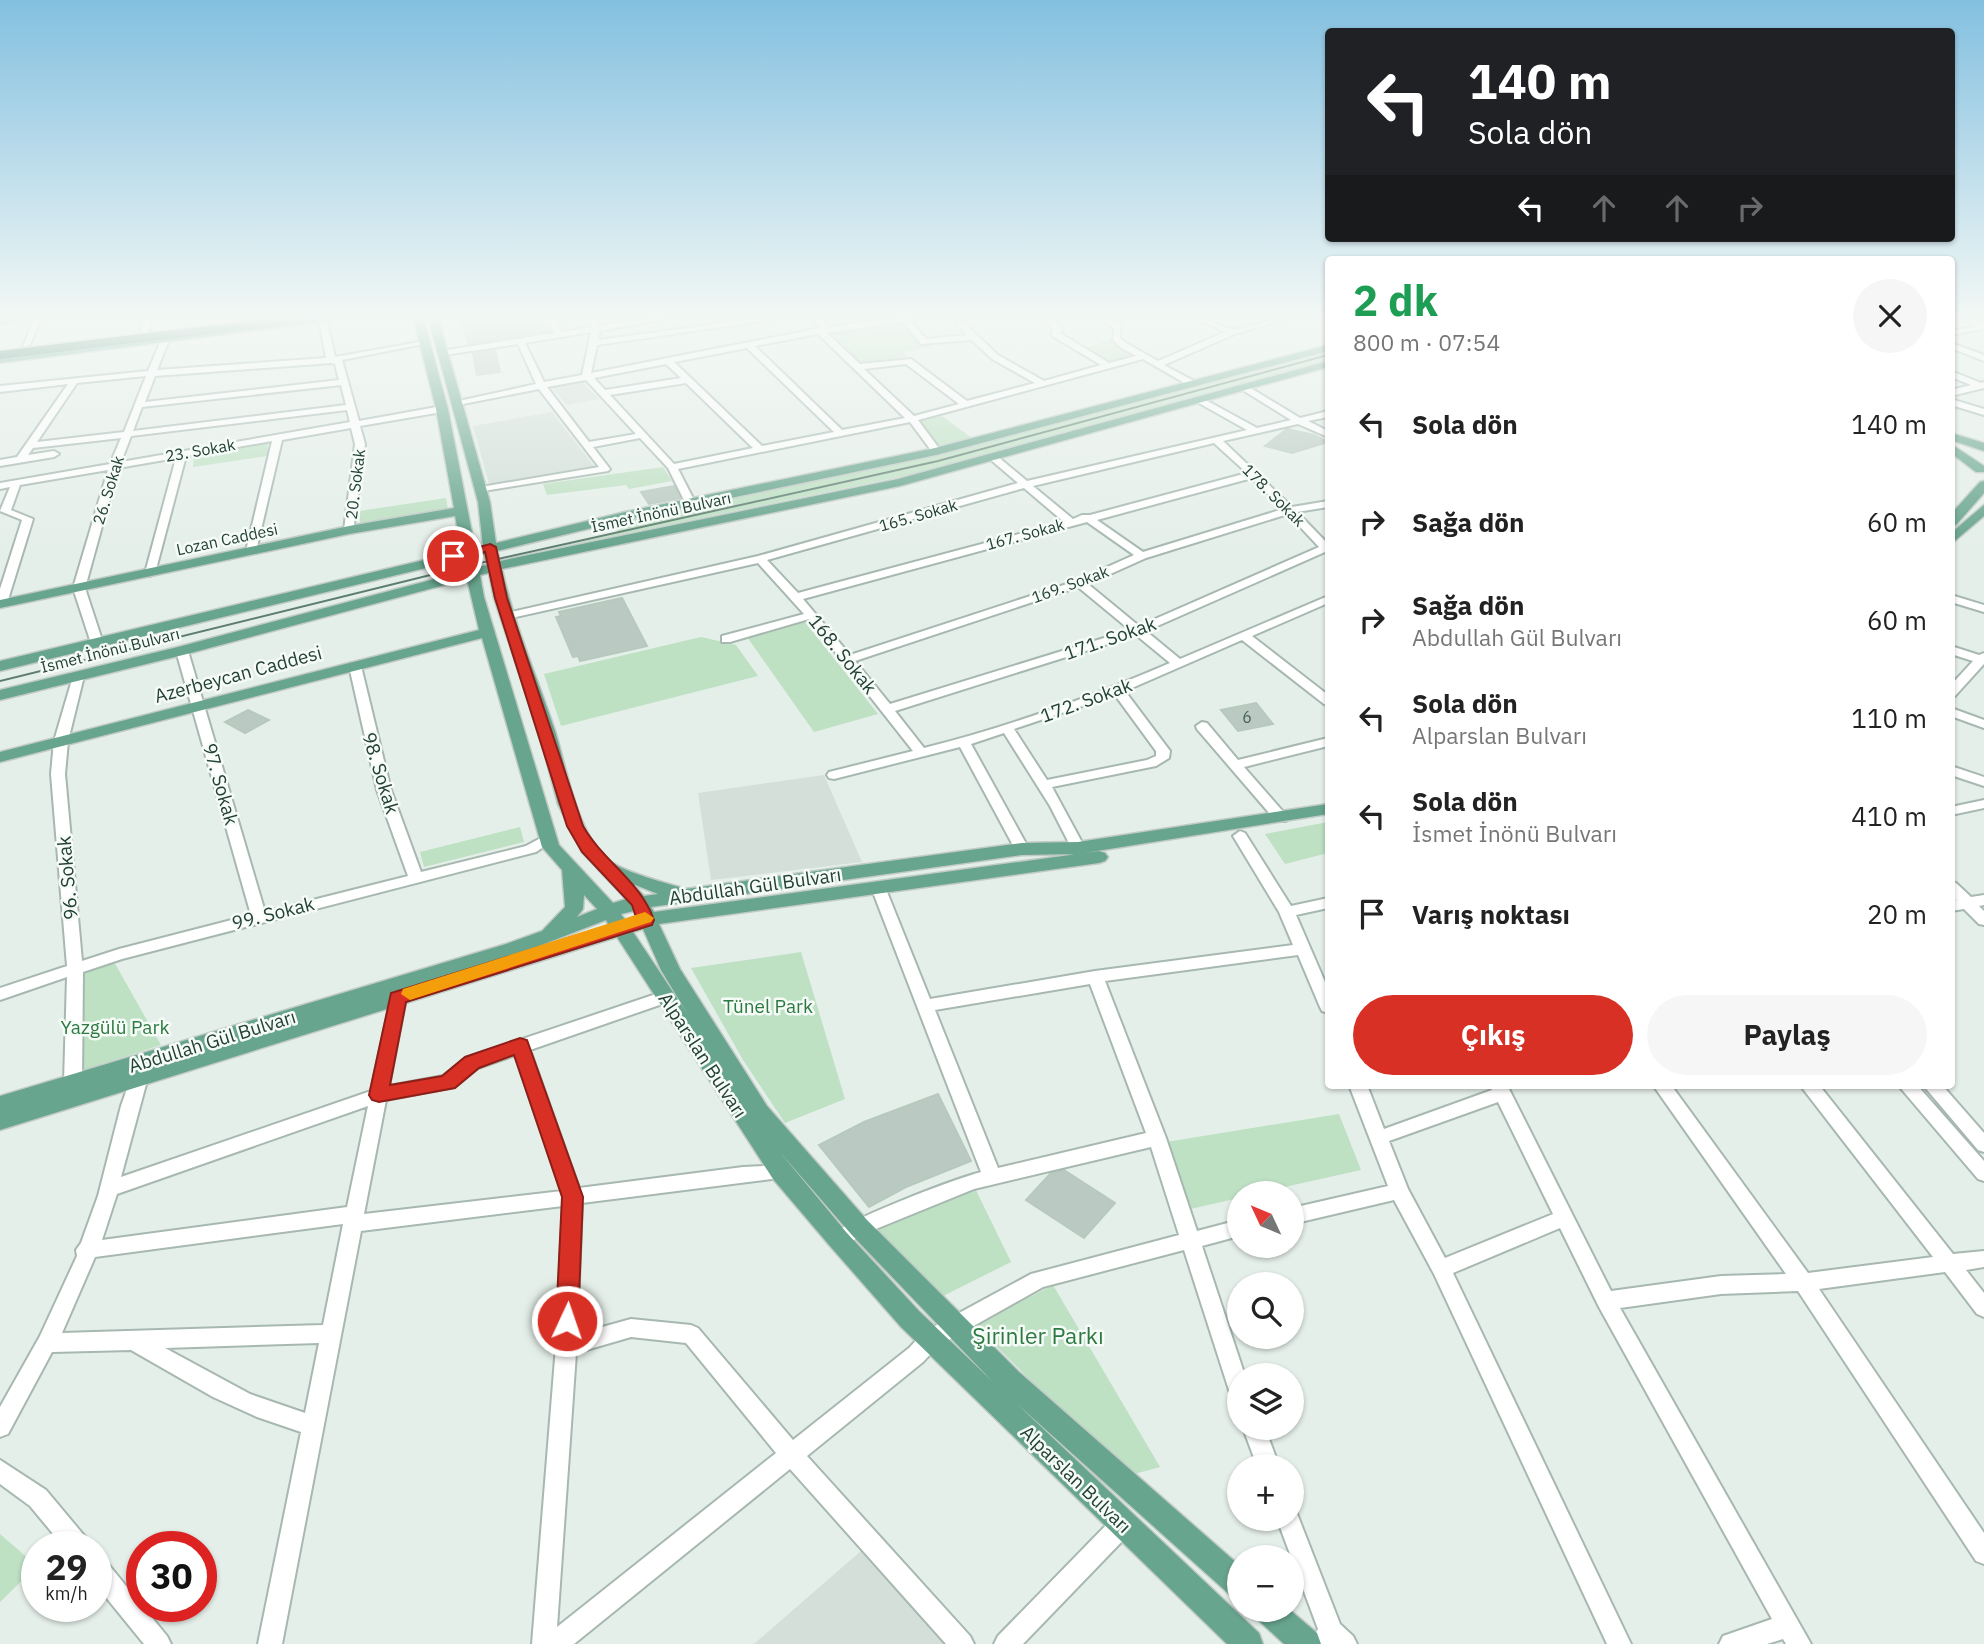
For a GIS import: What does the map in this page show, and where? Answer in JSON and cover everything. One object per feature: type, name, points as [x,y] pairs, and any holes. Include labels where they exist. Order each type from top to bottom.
[{"type":"main road","name":"Alparslan Bulvarı","points":[[438,394],[477,597],[548,839],[569,868],[615,920],[781,1172],[838,1239],[909,1319],[1248,1644]]},
{"type":"main road","name":"Alparslan Bulvarı","points":[[456,394],[481,490],[492,557],[508,616],[547,732],[567,804],[581,837],[643,911],[671,970],[759,1112],[859,1227],[953,1326],[1010,1381],[1227,1573]]},
{"type":"main road","name":"İsmet İnönü Bulvarı","points":[[0,695],[182,651],[420,587],[470,563],[565,531],[936,451],[1151,394]]},
{"type":"main road","name":"İsmet İnönü Bulvarı","points":[[0,666],[425,562],[470,563],[900,482],[1221,394]]},
{"type":"main road","points":[[442,409],[458,402]]},
{"type":"main road","points":[[1955,437],[1984,447]]},
{"type":"main road","points":[[1955,449],[1983,466]]},
{"type":"main road","points":[[1955,516],[1984,485]]},
{"type":"main road","points":[[1955,537],[1984,509]]},
{"type":"main road","points":[[425,562],[455,543],[463,519]]},
{"type":"main road","name":"Lozan Caddesi","points":[[1,604],[349,530],[463,519]]},
{"type":"main road","points":[[486,525],[510,533],[565,531]]},
{"type":"main road","points":[[420,587],[458,584],[477,597]]},
{"type":"main road","name":"Azerbeycan Caddesi","points":[[0,757],[486,632]]},
{"type":"main road","name":"Abdullah Gül Bulvarı","points":[[0,1105],[697,893],[1022,849],[1078,848],[1325,810]]},
{"type":"main road","name":"Abdullah Gül Bulvarı","points":[[643,911],[878,887],[1240,836],[1325,820]]},
{"type":"main road","points":[[599,861],[653,886],[697,893]]},
{"type":"main road","points":[[513,949],[544,934],[574,909],[575,894],[569,868]]},
{"type":"main road","name":"Abdullah Gül Bulvarı","points":[[0,1121],[398,998],[615,920]]},
{"type":"main road","points":[[1290,1622],[1326,1641]]},
{"type":"street","points":[[21,459],[65,394]]},
{"type":"street","name":"26. Sokak","points":[[79,588],[114,467],[145,394]]},
{"type":"street","points":[[140,405],[240,394]]},
{"type":"street","name":"20. Sokak","points":[[347,394],[360,444],[349,530]]},
{"type":"street","points":[[458,402],[498,394]]},
{"type":"street","points":[[481,490],[605,469],[548,394]]},
{"type":"street","points":[[606,394],[672,467],[690,502]]},
{"type":"street","points":[[702,394],[760,450]]},
{"type":"street","points":[[799,394],[841,434]]},
{"type":"street","points":[[885,394],[912,419],[936,451]]},
{"type":"street","points":[[952,394],[967,405]]},
{"type":"street","points":[[672,467],[912,419],[1008,394]]},
{"type":"street","points":[[1255,394],[1299,421],[1325,433]]},
{"type":"street","points":[[1200,400],[1256,431]]},
{"type":"street","points":[[1955,403],[1984,412]]},
{"type":"street","points":[[29,446],[351,407]]},
{"type":"street","name":"23. Sokak","points":[[0,486],[442,409]]},
{"type":"street","name":"165. Sokak","points":[[508,616],[760,559],[1027,484],[1325,415]]},
{"type":"street","points":[[586,445],[644,435]]},
{"type":"street","points":[[251,551],[278,437]]},
{"type":"street","name":"178. Sokak","points":[[1217,441],[1291,510],[1325,547]]},
{"type":"street","points":[[46,478],[58,443]]},
{"type":"street","points":[[149,573],[182,453]]},
{"type":"street","points":[[0,463],[54,454]]},
{"type":"street","points":[[995,458],[1070,522]]},
{"type":"street","name":"167. Sokak","points":[[797,597],[1086,517],[1254,474]]},
{"type":"street","points":[[1,604],[28,519],[5,511],[16,484]]},
{"type":"street","name":"169. Sokak","points":[[849,659],[1080,583],[1142,556],[1291,510],[1325,504]]},
{"type":"street","points":[[1086,517],[1142,556]]},
{"type":"street","name":"171. Sokak","points":[[887,709],[1137,631],[1325,550]]},
{"type":"street","name":"168. Sokak","points":[[760,559],[797,597],[849,659],[922,753]]},
{"type":"street","points":[[1080,583],[1179,664]]},
{"type":"street","points":[[79,588],[97,643]]},
{"type":"street","points":[[1955,599],[1984,609]]},
{"type":"street","name":"172. Sokak","points":[[834,775],[964,743],[1118,690],[1325,600]]},
{"type":"street","points":[[726,639],[812,615]]},
{"type":"street","points":[[1244,636],[1325,699]]},
{"type":"street","name":"97. Sokak","points":[[182,651],[259,917]]},
{"type":"street","points":[[1955,652],[1981,663],[1955,689]]},
{"type":"street","name":"98. Sokak","points":[[355,666],[384,790],[416,878]]},
{"type":"street","name":"96. Sokak","points":[[73,1083],[75,966],[58,774],[61,741],[78,676]]},
{"type":"street","points":[[1044,785],[1129,769],[1162,758],[1163,751],[1118,690]]},
{"type":"street","points":[[1955,713],[1984,724]]},
{"type":"street","points":[[1202,726],[1238,764],[1281,818]]},
{"type":"street","points":[[1007,728],[1044,785],[1078,848]]},
{"type":"street","points":[[964,743],[1022,849]]},
{"type":"street","points":[[1238,764],[1325,743]]},
{"type":"street","points":[[1955,771],[1984,782]]},
{"type":"street","points":[[1955,810],[1984,804]]},
{"type":"street","points":[[1240,836],[1287,912],[1325,1001]]},
{"type":"street","name":"99. Sokak","points":[[0,994],[75,966],[531,849],[548,839]]},
{"type":"street","points":[[878,887],[992,1177]]},
{"type":"street","points":[[1955,890],[1984,920]]},
{"type":"street","points":[[1955,905],[1984,900]]},
{"type":"street","points":[[1287,912],[1325,904]]},
{"type":"street","points":[[926,1006],[1095,977],[1301,949]]},
{"type":"street","points":[[1095,977],[1157,1138],[1230,1363]]},
{"type":"street","points":[[270,1644],[329,1334],[398,998]]},
{"type":"street","points":[[109,1189],[379,1095],[448,1082],[472,1063],[665,998]]},
{"type":"street","points":[[520,1045],[573,1197],[549,1640]]},
{"type":"street","points":[[0,1427],[46,1342],[86,1250],[109,1189],[139,1077]]},
{"type":"street","points":[[1360,1089],[1399,1191],[1441,1269],[1619,1644]]},
{"type":"street","points":[[1378,1138],[1500,1089],[1606,1301],[1794,1634],[1731,1644]]},
{"type":"street","points":[[1665,1089],[1803,1282],[1984,1553]]},
{"type":"street","points":[[1812,1089],[1984,1308]]},
{"type":"street","points":[[1910,1089],[1984,1174]]},
{"type":"street","points":[[1936,1089],[1976,1126],[1984,1145]]},
{"type":"street","points":[[838,1239],[859,1227],[972,1182],[1157,1138]]},
{"type":"street","points":[[86,1250],[573,1197],[743,1174],[781,1172]]},
{"type":"street","points":[[1304,1213],[1399,1191]]},
{"type":"street","points":[[1441,1269],[1566,1217]]},
{"type":"street","points":[[549,1640],[792,1455],[916,1355],[931,1339],[1038,1280],[1227,1231]]},
{"type":"street","points":[[1606,1301],[1721,1284],[1803,1282],[1984,1259]]},
{"type":"street","points":[[566,1346],[631,1328],[691,1334],[792,1455],[962,1644]]},
{"type":"street","points":[[46,1342],[329,1334]]},
{"type":"street","points":[[135,1341],[203,1383],[281,1417],[312,1425]]},
{"type":"street","points":[[0,1471],[38,1498],[66,1531]]},
{"type":"street","points":[[1006,1644],[1123,1524]]},
{"type":"street","points":[[1292,1531],[1326,1641]]},
{"type":"street","points":[[112,1587],[159,1644]]},
{"type":"shaded area","points":[[557,394],[594,394],[599,399],[567,405]]},
{"type":"shaded area","points":[[552,412],[594,466],[489,484],[473,426]]},
{"type":"shaded area","points":[[824,775],[862,862],[711,880],[698,793]]},
{"type":"shaded area","points":[[862,1550],[944,1644],[754,1644]]},
{"type":"green space","points":[[1157,394],[1209,394],[928,471],[517,556],[618,533],[615,527],[608,528],[618,520],[920,457]]},
{"type":"green space","points":[[942,416],[972,438],[936,446],[916,422]]},
{"type":"green space","points":[[268,443],[268,456],[193,467],[194,454]]},
{"type":"green space","points":[[663,467],[672,481],[629,489],[626,485],[547,495],[543,484]]},
{"type":"green space","points":[[446,498],[448,509],[360,523],[359,511]]},
{"type":"green space","points":[[805,622],[878,714],[814,732],[747,637]]},
{"type":"green space","points":[[701,637],[736,645],[758,676],[561,726],[544,674]]},
{"type":"green space","points":[[1325,823],[1325,854],[1285,864],[1265,834]]},
{"type":"green space","points":[[520,827],[524,842],[424,867],[420,852]]},
{"type":"green space","name":"Tünel Park","points":[[801,952],[845,1099],[785,1123],[743,1060],[691,968]]},
{"type":"green space","name":"Yazgülü Park","points":[[113,960],[161,1045],[84,1070],[82,969]]},
{"type":"green space","points":[[1339,1114],[1361,1170],[1304,1183],[1227,1181],[1227,1201],[1186,1210],[1160,1143]]},
{"type":"green space","points":[[972,1182],[1011,1262],[937,1299],[873,1223]]},
{"type":"green space","name":"Şirinler Parkı","points":[[1053,1285],[1160,1467],[1127,1476],[975,1325]]},
{"type":"green space","points":[[0,1534],[21,1552],[21,1582],[0,1602]]},
{"type":"building","points":[[1287,429],[1325,440],[1325,443],[1292,453],[1265,446]]},
{"type":"building","points":[[674,486],[680,498],[649,504],[641,492]]},
{"type":"building","points":[[622,598],[647,646],[580,661],[578,656],[573,657],[556,617],[561,616],[559,612]]},
{"type":"building","points":[[1256,703],[1273,724],[1238,731],[1221,710]]},
{"type":"building","points":[[248,710],[269,720],[245,733],[225,722]]},
{"type":"building","points":[[938,1094],[971,1161],[906,1187],[869,1207],[819,1145],[864,1122]]},
{"type":"building","points":[[1064,1170],[1115,1203],[1084,1238],[1026,1200],[1051,1173]]},
{"type":"tram line","points":[[0,681],[471,565],[938,461],[1186,394]]},
{"type":"slow traffic","points":[[410,994],[646,920],[645,918]]},
{"type":"route","points":[[453,556],[490,547],[501,598],[547,732],[575,826],[588,848],[640,902],[646,920],[398,998],[379,1095],[448,1082],[472,1063],[520,1045],[573,1197],[567,1321]]}]
